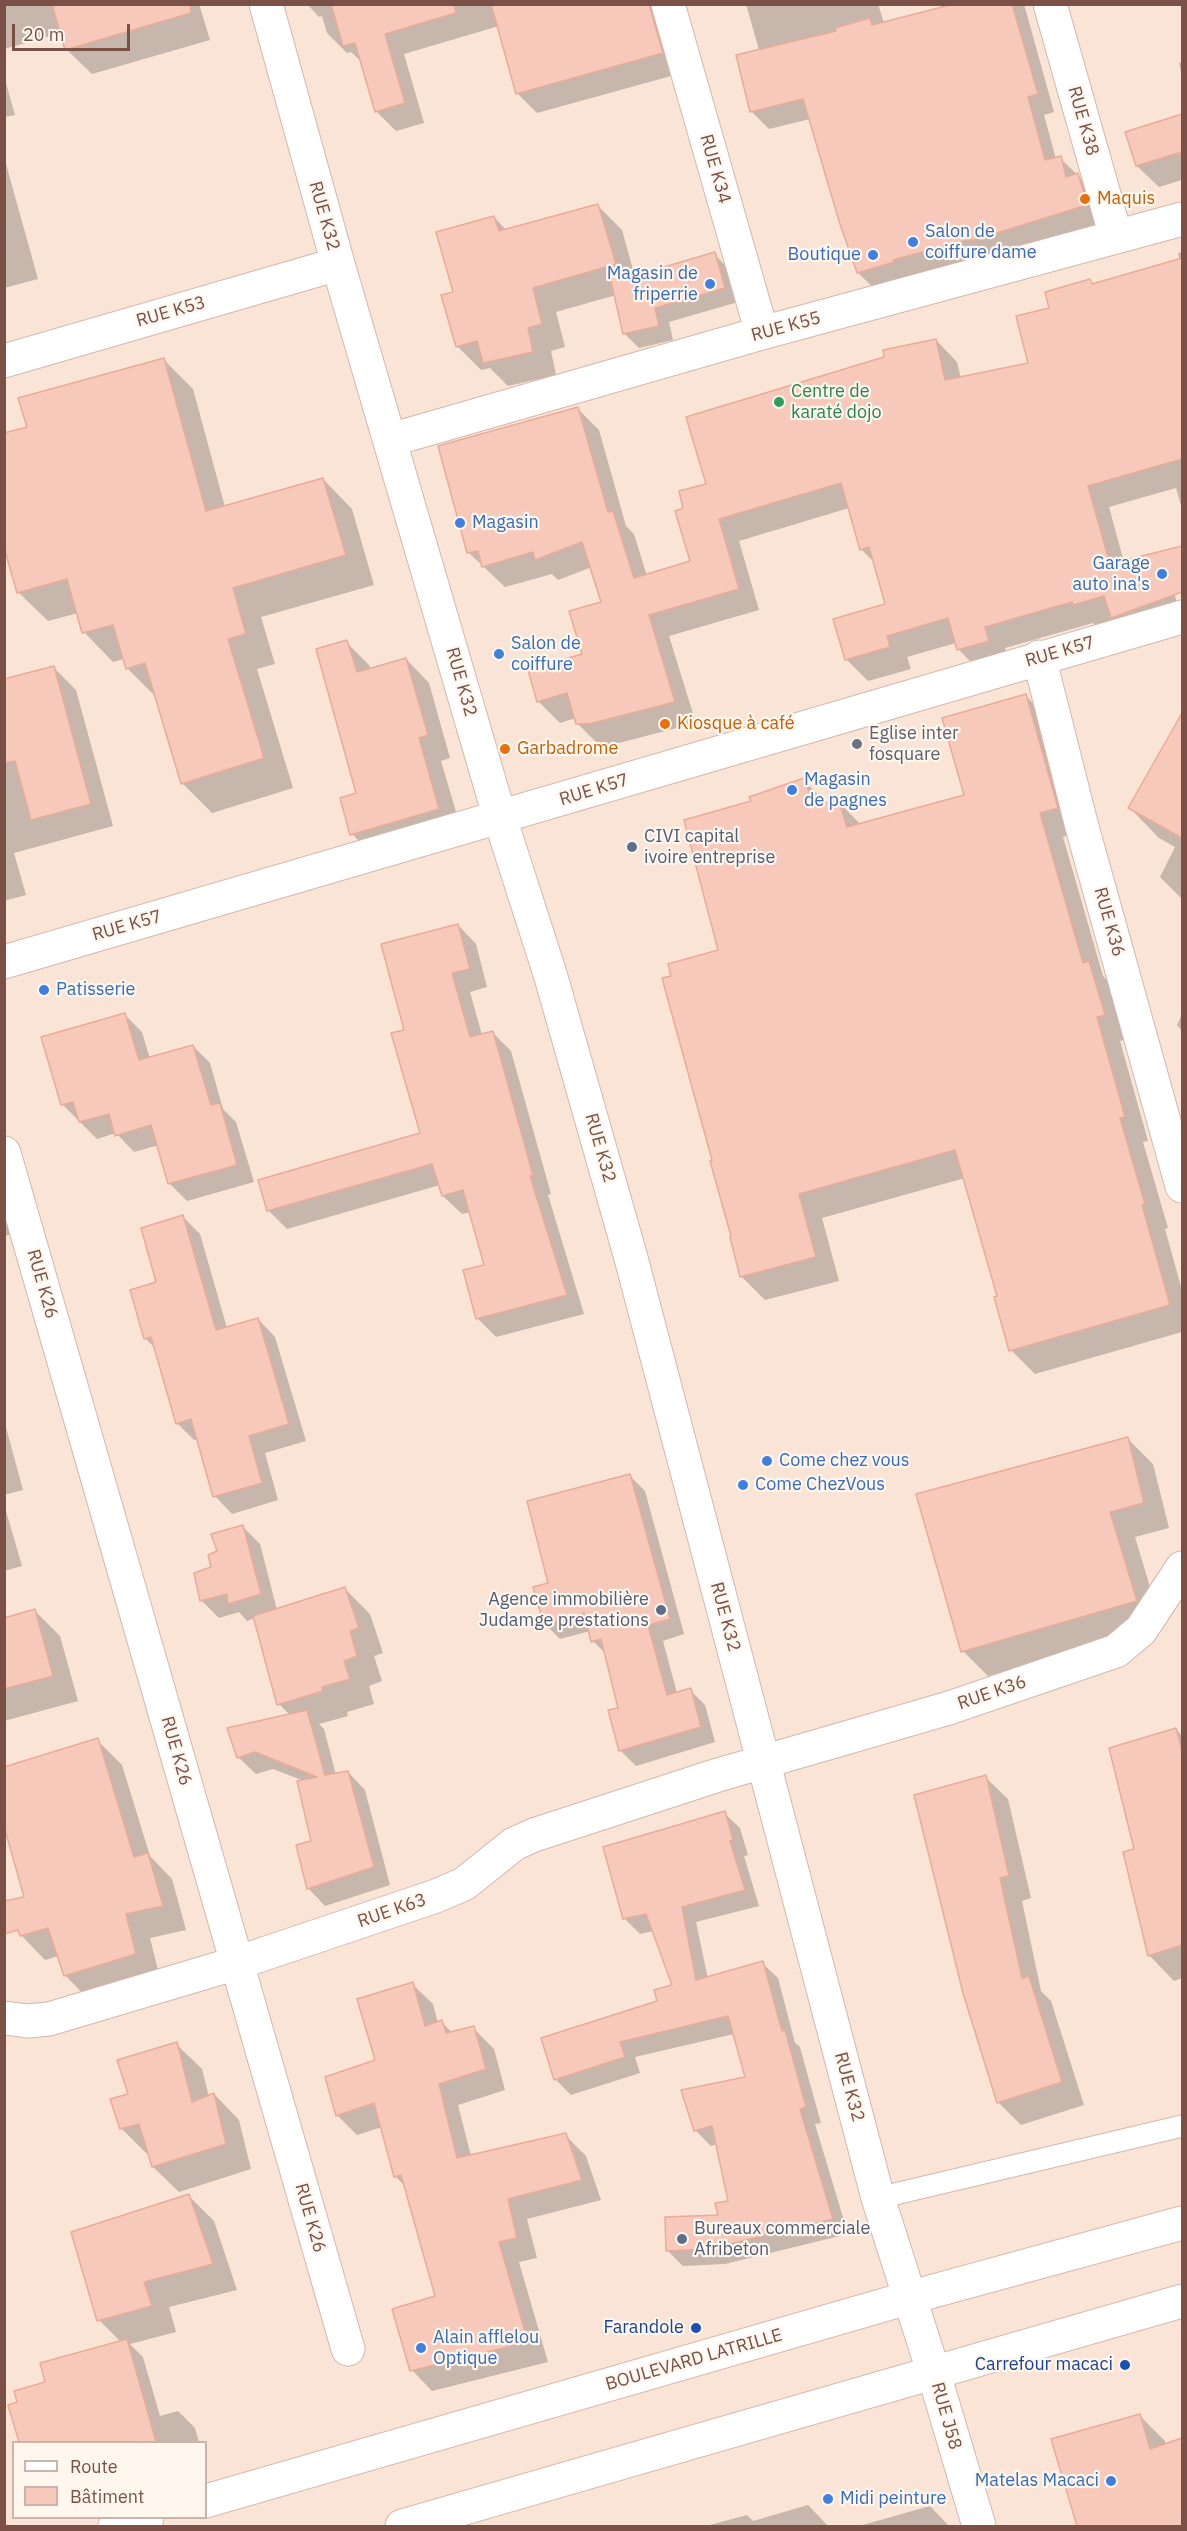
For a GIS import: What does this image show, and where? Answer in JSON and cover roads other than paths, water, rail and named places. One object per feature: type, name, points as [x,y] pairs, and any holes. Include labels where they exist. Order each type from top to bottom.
[{"type":"street","name":"RUE K32","points":[[266,4],[338,264],[500,818],[551,977],[628,1248],[878,2198],[908,2298]]},
{"type":"street","name":"RUE K34","points":[[668,4],[762,333]]},
{"type":"street","name":"RUE K38","points":[[1050,4],[1116,237]]},
{"type":"street","name":"RUE K55","points":[[390,440],[762,333],[1182,219]]},
{"type":"street","name":"RUE K53","points":[[4,361],[338,264]]},
{"type":"street","name":"RUE K57","points":[[4,962],[500,818],[1039,657],[1182,617]]},
{"type":"street","name":"RUE K36","points":[[1039,657],[1082,827],[1182,1186]]},
{"type":"street","name":"RUE K26","points":[[4,1153],[348,2349]]},
{"type":"street","name":"RUE K36","points":[[764,1762],[949,1708],[1116,1651],[1141,1630],[1182,1568]]},
{"type":"street","name":"RUE K63","points":[[4,2018],[28,2021],[49,2019],[237,1963],[436,1896],[464,1884],[514,1844],[534,1835],[764,1762]]},
{"type":"street","name":"BOULEVARD LATRILLE","points":[[207,2501],[908,2298],[1182,2223]]},
{"type":"street","name":"RUE J58","points":[[908,2298],[934,2374],[979,2526]]},
{"type":"street","points":[[402,2526],[1182,2301]]},
{"type":"street","points":[[115,2526],[140,2519]]},
{"type":"lane","points":[[878,2198],[1182,2126]]},
{"type":"place","name":"Maquis","points":[[1085,199]]},
{"type":"place","name":"Salon de coiffure dame","points":[[913,242]]},
{"type":"place","name":"Boutique","points":[[873,255]]},
{"type":"place","name":"Magasin de friperrie","points":[[710,284]]},
{"type":"place","name":"Centre de karaté dojo","points":[[779,402]]},
{"type":"place","name":"Magasin","points":[[460,523]]},
{"type":"place","name":"Garage auto ina's","points":[[1162,574]]},
{"type":"place","name":"Salon de coiffure","points":[[499,654]]},
{"type":"place","name":"Kiosque à café","points":[[665,724]]},
{"type":"place","name":"Eglise inter fosquare","points":[[857,744]]},
{"type":"place","name":"Garbadrome","points":[[505,749]]},
{"type":"place","name":"Magasin de pagnes","points":[[792,790]]},
{"type":"place","name":"CIVI capital ivoire entreprise","points":[[632,847]]},
{"type":"place","name":"Patisserie","points":[[44,990]]},
{"type":"place","name":"Come chez vous","points":[[767,1461]]},
{"type":"place","name":"Come ChezVous","points":[[743,1485]]},
{"type":"place","name":"Agence immobilière Judamge prestations","points":[[661,1610]]},
{"type":"place","name":"Bureaux commerciale Afribeton","points":[[682,2239]]},
{"type":"place","name":"Farandole","points":[[696,2328]]},
{"type":"place","name":"Alain afflelou Optique","points":[[421,2348]]},
{"type":"place","name":"Carrefour macaci","points":[[1125,2365]]},
{"type":"place","name":"Matelas Macaci","points":[[1111,2481]]},
{"type":"place","name":"Midi peinture","points":[[828,2499]]}]
